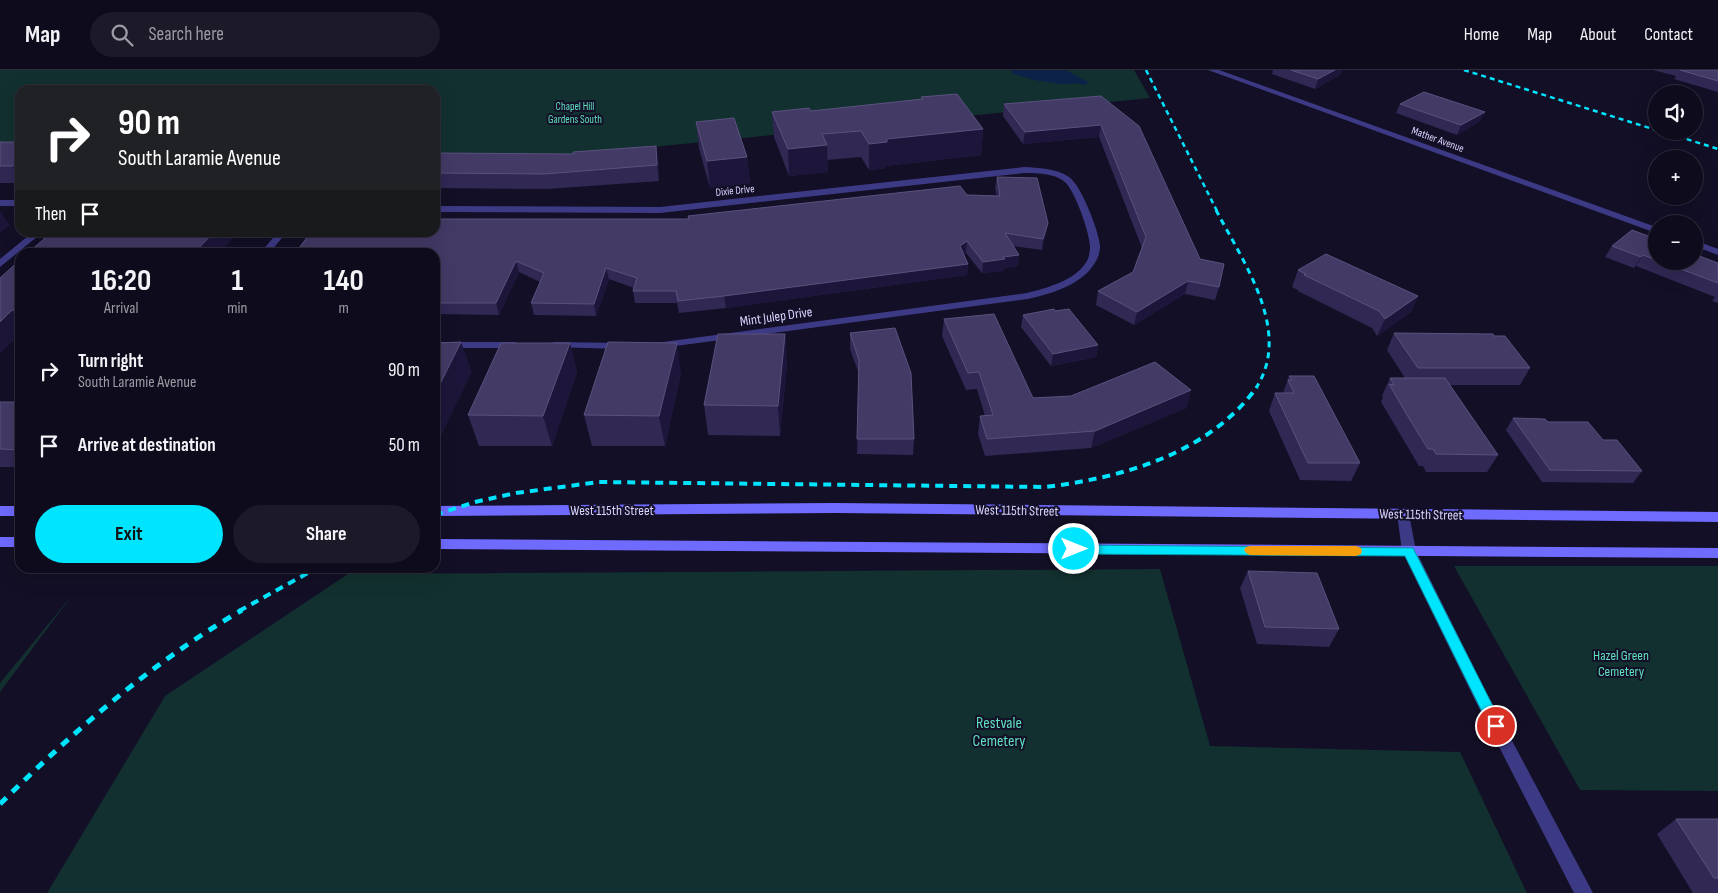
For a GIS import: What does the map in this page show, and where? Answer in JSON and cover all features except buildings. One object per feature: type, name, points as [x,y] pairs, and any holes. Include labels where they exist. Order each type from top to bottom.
[{"type":"street","name":"Mather Avenue","points":[[1212,70],[1648,227]]},
{"type":"street","name":"Dixie Drive","points":[[440,209],[660,210],[1014,171],[1036,171],[1061,176],[1070,180],[1076,187],[1095,246],[1088,266],[1071,281],[1058,287]]},
{"type":"street","points":[[0,203],[15,203]]},
{"type":"street","points":[[20,248],[33,237]]},
{"type":"street","points":[[268,248],[278,237]]},
{"type":"street","points":[[1703,246],[1718,252]]},
{"type":"street","points":[[0,264],[15,252]]},
{"type":"street","name":"Mint Julep Drive","points":[[648,346],[1019,297],[1058,287]]},
{"type":"street","points":[[440,345],[525,345]]},
{"type":"street","points":[[545,345],[630,346]]},
{"type":"street","name":"West 115th Street","points":[[440,511],[836,508],[1718,517]]},
{"type":"street","points":[[0,511],[15,511]]},
{"type":"street","points":[[1403,514],[1409,551],[1478,692],[1584,893]]},
{"type":"street","points":[[0,542],[15,542]]},
{"type":"street","points":[[440,544],[1718,554]]},
{"type":"green space","name":"Chapel Hill Gardens South","points":[[0,70],[1134,70],[1150,98],[580,154],[440,153],[440,85],[15,85],[15,148],[0,148]]},
{"type":"green space","name":"Hazel Green Cemetery","points":[[1454,566],[1718,566],[1718,791],[1580,790]]},
{"type":"green space","name":"Restvale Cemetery","points":[[1160,569],[1210,746],[1460,752],[1527,893],[47,893],[165,696],[348,574]]},
{"type":"green space","points":[[73,594],[0,692],[0,683]]},
{"type":"water","points":[[1012,70],[1066,70],[1090,83],[1082,85],[1076,83],[1062,84],[1029,79],[1012,73]]},
{"type":"railway","points":[[1146,70],[1217,211]]},
{"type":"railway","points":[[1464,70],[1648,128]]},
{"type":"railway","points":[[1690,140],[1718,149]]},
{"type":"railway","points":[[1216,210],[1250,274],[1267,320],[1269,343],[1266,366],[1256,388]]},
{"type":"railway","points":[[440,513],[475,502],[516,493],[599,482],[1046,487],[1075,483],[1134,469],[1189,445],[1214,429],[1237,410],[1257,387]]},
{"type":"railway","points":[[239,611],[308,573]]},
{"type":"railway","points":[[0,804],[56,750],[145,675],[176,652],[242,610]]},
{"type":"slow traffic","points":[[1250,550],[1356,551]]},
{"type":"route","points":[[1074,549],[1409,551],[1496,726]]}]
